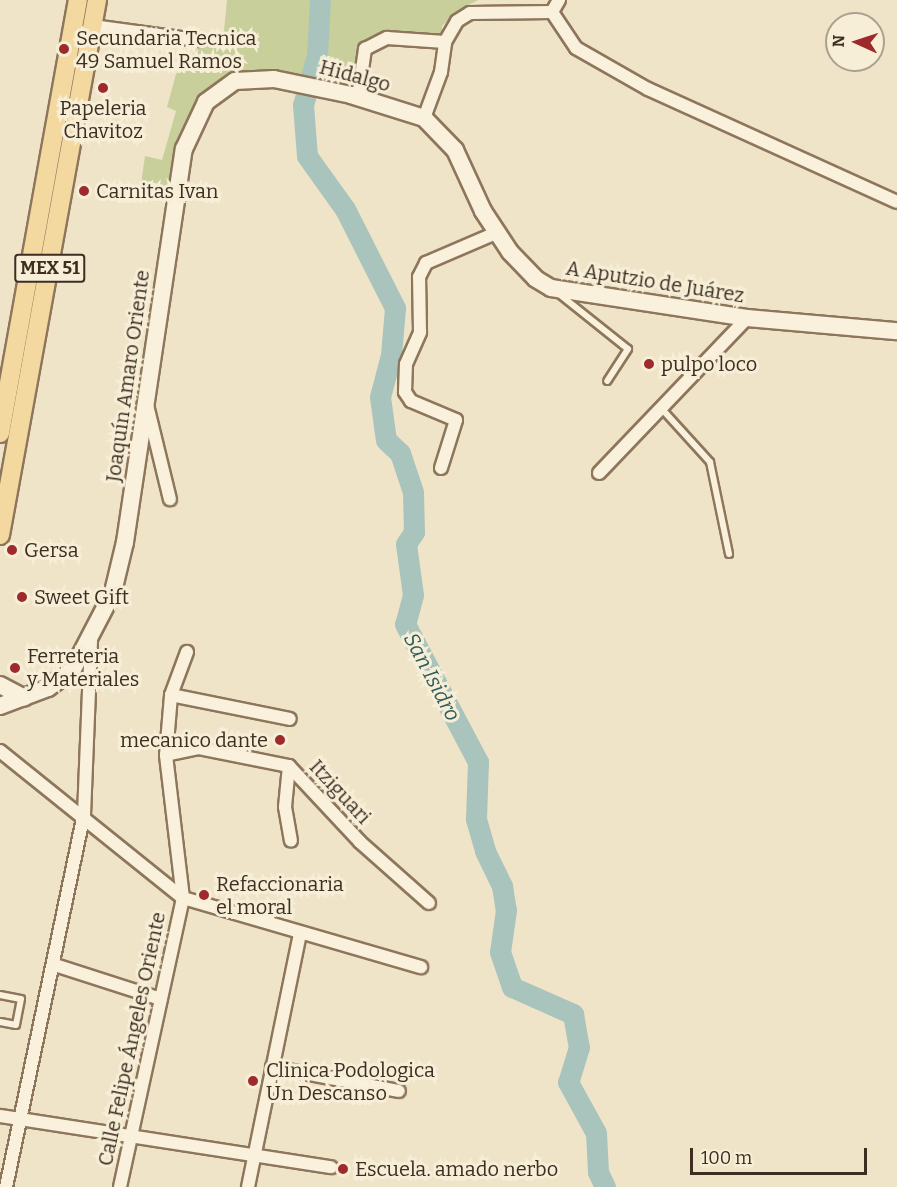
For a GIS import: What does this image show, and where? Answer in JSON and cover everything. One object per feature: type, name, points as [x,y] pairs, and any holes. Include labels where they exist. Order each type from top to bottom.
[{"type":"main road","name":"MEX 51","points":[[0,433],[3,394],[78,0]]},
{"type":"main road","name":"MEX 51","points":[[0,535],[98,0]]},
{"type":"street","points":[[552,12],[559,0]]},
{"type":"street","points":[[424,118],[441,72],[445,42],[457,21],[470,13],[552,12]]},
{"type":"street","points":[[552,12],[576,48],[648,89],[897,202]]},
{"type":"street","points":[[93,26],[197,40]]},
{"type":"street","points":[[355,96],[365,49],[387,38],[445,42]]},
{"type":"street","name":"Hidalgo","points":[[274,79],[355,96],[424,118]]},
{"type":"street","name":"Joaquín Amaro Oriente","points":[[0,706],[48,688],[73,669],[91,641],[114,592],[123,553],[147,405],[182,161],[194,122],[220,89],[235,81],[274,79]]},
{"type":"street","name":"A Aputzio de Juárez","points":[[424,118],[455,150],[496,232],[524,268],[551,288],[747,318],[897,331]]},
{"type":"street","points":[[441,468],[456,420],[411,401],[405,392],[406,364],[420,332],[419,277],[426,262],[496,232]]},
{"type":"street","points":[[599,473],[747,318]]},
{"type":"street","points":[[147,405],[170,499]]},
{"type":"street","points":[[6,1187],[55,965],[84,815],[91,641]]},
{"type":"street","name":"Calle Felipe Ángeles Oriente","points":[[120,1187],[183,898],[166,755],[171,695],[187,652]]},
{"type":"street","points":[[0,685],[24,698]]},
{"type":"street","points":[[171,695],[290,718]]},
{"type":"street","name":"Itziguari","points":[[166,755],[199,748],[289,766],[360,842],[429,903]]},
{"type":"street","points":[[0,751],[84,815],[183,898],[421,967]]},
{"type":"street","points":[[289,766],[285,807],[291,840]]},
{"type":"street","points":[[248,1187],[300,933]]},
{"type":"street","points":[[55,965],[161,999]]},
{"type":"street","points":[[272,1067],[399,1091]]},
{"type":"street","points":[[0,1116],[331,1167]]},
{"type":"lane","points":[[551,288],[628,349],[607,381]]},
{"type":"lane","points":[[661,408],[710,462],[729,554]]},
{"type":"lane","points":[[0,995],[21,999],[16,1024],[0,1022]]},
{"type":"green space","points":[[227,0],[478,0],[456,12],[442,26],[442,35],[385,31],[360,44],[351,83],[229,71],[195,103],[178,140],[168,197],[140,191],[145,156],[162,160],[176,111],[167,107],[176,74],[209,35],[223,40]]},
{"type":"waterway","name":"San Isidro","points":[[320,0],[317,55],[303,105],[307,156],[345,209],[395,308],[391,355],[380,397],[386,440],[400,453],[413,492],[414,532],[406,544],[413,595],[405,624],[478,762],[476,819],[485,851],[502,886],[506,910],[500,952],[512,987],[573,1014],[579,1047],[568,1082],[596,1133],[598,1172],[605,1187]]},
{"type":"place","name":"Secundaria Tecnica 49 Samuel Ramos","points":[[64,49]]},
{"type":"place","name":"Papeleria Chavitoz","points":[[103,88]]},
{"type":"place","name":"Carnitas Ivan","points":[[84,191]]},
{"type":"place","name":"pulpo loco","points":[[649,364]]},
{"type":"place","name":"Gersa","points":[[12,550]]},
{"type":"place","name":"Sweet Gift","points":[[22,597]]},
{"type":"place","name":"Ferreteria y Materiales","points":[[15,668]]},
{"type":"place","name":"mecanico dante","points":[[280,740]]},
{"type":"place","name":"Refaccionaria el moral","points":[[204,895]]},
{"type":"place","name":"Clinica Podologica Un Descanso","points":[[253,1081]]},
{"type":"place","name":"Escuela. amado nerbo","points":[[343,1169]]}]
